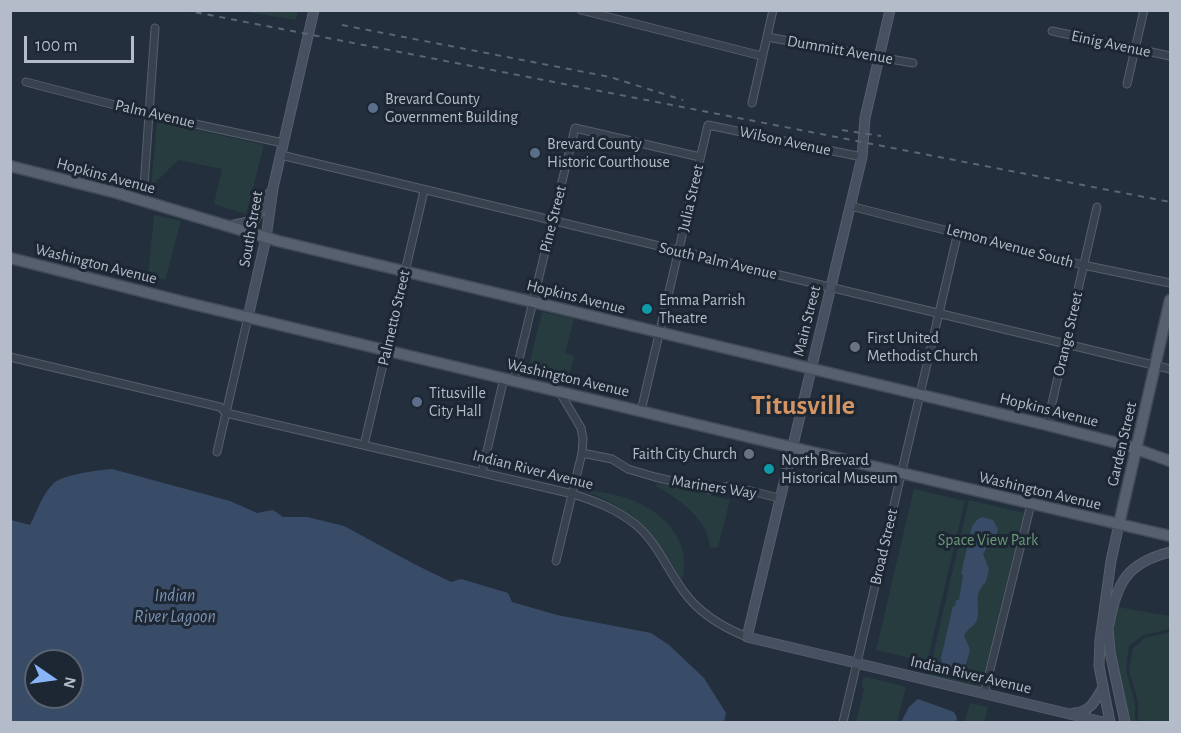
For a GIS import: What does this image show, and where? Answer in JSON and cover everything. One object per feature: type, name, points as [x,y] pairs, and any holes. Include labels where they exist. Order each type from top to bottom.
[{"type":"main road","name":"Hopkins Avenue","points":[[10,166],[143,201],[266,238],[1047,425],[1137,448],[1170,461]]},
{"type":"main road","name":"Washington Avenue","points":[[10,258],[792,448],[1170,536]]},
{"type":"main road","name":"Garden Street","points":[[1119,524],[1170,300]]},
{"type":"street","name":"South Street","points":[[217,452],[266,238],[273,188],[314,10]]},
{"type":"street","name":"Dummitt Avenue","points":[[581,10],[601,13],[762,56]]},
{"type":"street","points":[[752,103],[772,10]]},
{"type":"street","name":"Main Street","points":[[747,637],[862,157],[865,118],[890,10]]},
{"type":"street","points":[[1127,84],[1144,10]]},
{"type":"street","points":[[143,201],[156,28]]},
{"type":"street","name":"Einig Avenue","points":[[1052,31],[1170,56]]},
{"type":"street","name":"Dummitt Avenue","points":[[766,37],[913,63]]},
{"type":"street","name":"Palm Avenue","points":[[27,82],[149,114],[283,143]]},
{"type":"street","name":"Wilson Avenue","points":[[708,125],[862,157]]},
{"type":"street","name":"Julia Street","points":[[641,411],[708,125]]},
{"type":"street","name":"Pine Street","points":[[482,472],[533,302],[575,128],[700,157]]},
{"type":"street","name":"South Palm Avenue","points":[[281,155],[1170,369]]},
{"type":"street","points":[[228,226],[254,220],[273,188]]},
{"type":"street","name":"Palmetto Street","points":[[364,444],[424,191]]},
{"type":"street","name":"Lemon Avenue South","points":[[850,206],[1083,265],[1170,283]]},
{"type":"street","name":"Orange Street","points":[[1047,425],[1097,207]]},
{"type":"street","name":"Broad Street","points":[[843,723],[958,232]]},
{"type":"street","name":"Indian River Avenue","points":[[10,357],[220,407],[226,413],[482,472],[596,501],[619,512],[636,525],[653,543],[684,592],[704,615],[723,627],[747,637],[1103,723]]},
{"type":"street","points":[[556,561],[573,494],[583,440],[581,428],[559,391]]},
{"type":"street","name":"Mariners Way","points":[[582,453],[612,459],[628,470],[665,480],[710,490],[730,486],[779,498]]},
{"type":"street","points":[[984,694],[1031,504]]},
{"type":"street","name":"Garden Street","points":[[1110,723],[1099,666],[1105,596],[1119,524]]},
{"type":"street","points":[[1108,629],[1113,602],[1120,584],[1138,564],[1170,552]]},
{"type":"street","name":"Garden Street","points":[[1105,596],[1110,652],[1124,722]]},
{"type":"street","points":[[1065,713],[1081,713],[1095,702],[1102,688]]},
{"type":"green space","points":[[241,11],[298,11],[296,20]]},
{"type":"green space","points":[[157,121],[264,145],[246,214],[214,204],[222,169],[178,160],[151,187]]},
{"type":"green space","points":[[154,215],[181,221],[165,280],[148,276]]},
{"type":"green space","points":[[542,312],[574,319],[565,353],[574,356],[568,383],[527,373]]},
{"type":"green space","points":[[657,483],[730,500],[718,547],[710,548],[699,520],[683,504],[656,486]]},
{"type":"green space","points":[[582,489],[627,498],[661,517],[670,526],[681,545],[684,556],[682,580],[662,548],[641,524],[616,505]]},
{"type":"green space","points":[[914,489],[965,501],[927,662],[876,650]]},
{"type":"green space","name":"Space View Park","points":[[969,500],[1024,513],[980,690],[928,677]]},
{"type":"green space","points":[[1117,607],[1170,616],[1170,629],[1143,635],[1129,646],[1126,670],[1135,703],[1135,722],[1129,722],[1114,652],[1112,629]]},
{"type":"green space","points":[[1170,632],[1170,722],[1138,722],[1138,702],[1129,670],[1133,648],[1145,638]]},
{"type":"green space","points":[[867,677],[906,687],[897,722],[856,722],[864,689],[863,679]]},
{"type":"green space","points":[[970,703],[988,707],[984,722],[965,722]]},
{"type":"water","name":"Indian River Lagoon","points":[[112,469],[230,501],[257,513],[273,510],[283,517],[307,517],[344,526],[451,582],[461,579],[508,593],[512,602],[557,615],[651,633],[669,645],[704,678],[726,713],[724,722],[11,722],[11,520],[30,525],[40,503],[53,484],[64,478]]},
{"type":"water","points":[[982,517],[993,520],[998,529],[995,542],[983,554],[989,569],[986,582],[979,591],[977,620],[964,635],[970,650],[966,664],[956,670],[943,666],[941,658],[953,606],[956,600],[959,600],[963,575],[961,574],[972,526]]},
{"type":"water","points":[[918,699],[954,712],[956,722],[901,722],[909,707]]},
{"type":"railway","points":[[184,10],[1170,202]]},
{"type":"railway","points":[[342,25],[610,77],[683,100]]},
{"type":"railway","points":[[842,130],[881,136]]},
{"type":"place","name":"Brevard County Government Building","points":[[373,108]]},
{"type":"place","name":"Brevard County Historic Courthouse","points":[[535,153]]},
{"type":"place","name":"Emma Parrish Theatre","points":[[647,309]]},
{"type":"place","name":"First United Methodist Church","points":[[855,347]]},
{"type":"place","name":"Titusville City Hall","points":[[417,402]]},
{"type":"place","name":"Faith City Church","points":[[749,454]]},
{"type":"place","name":"North Brevard Historical Museum","points":[[769,469]]},
{"type":"district","name":"Titusville","points":[[803,406]]}]
